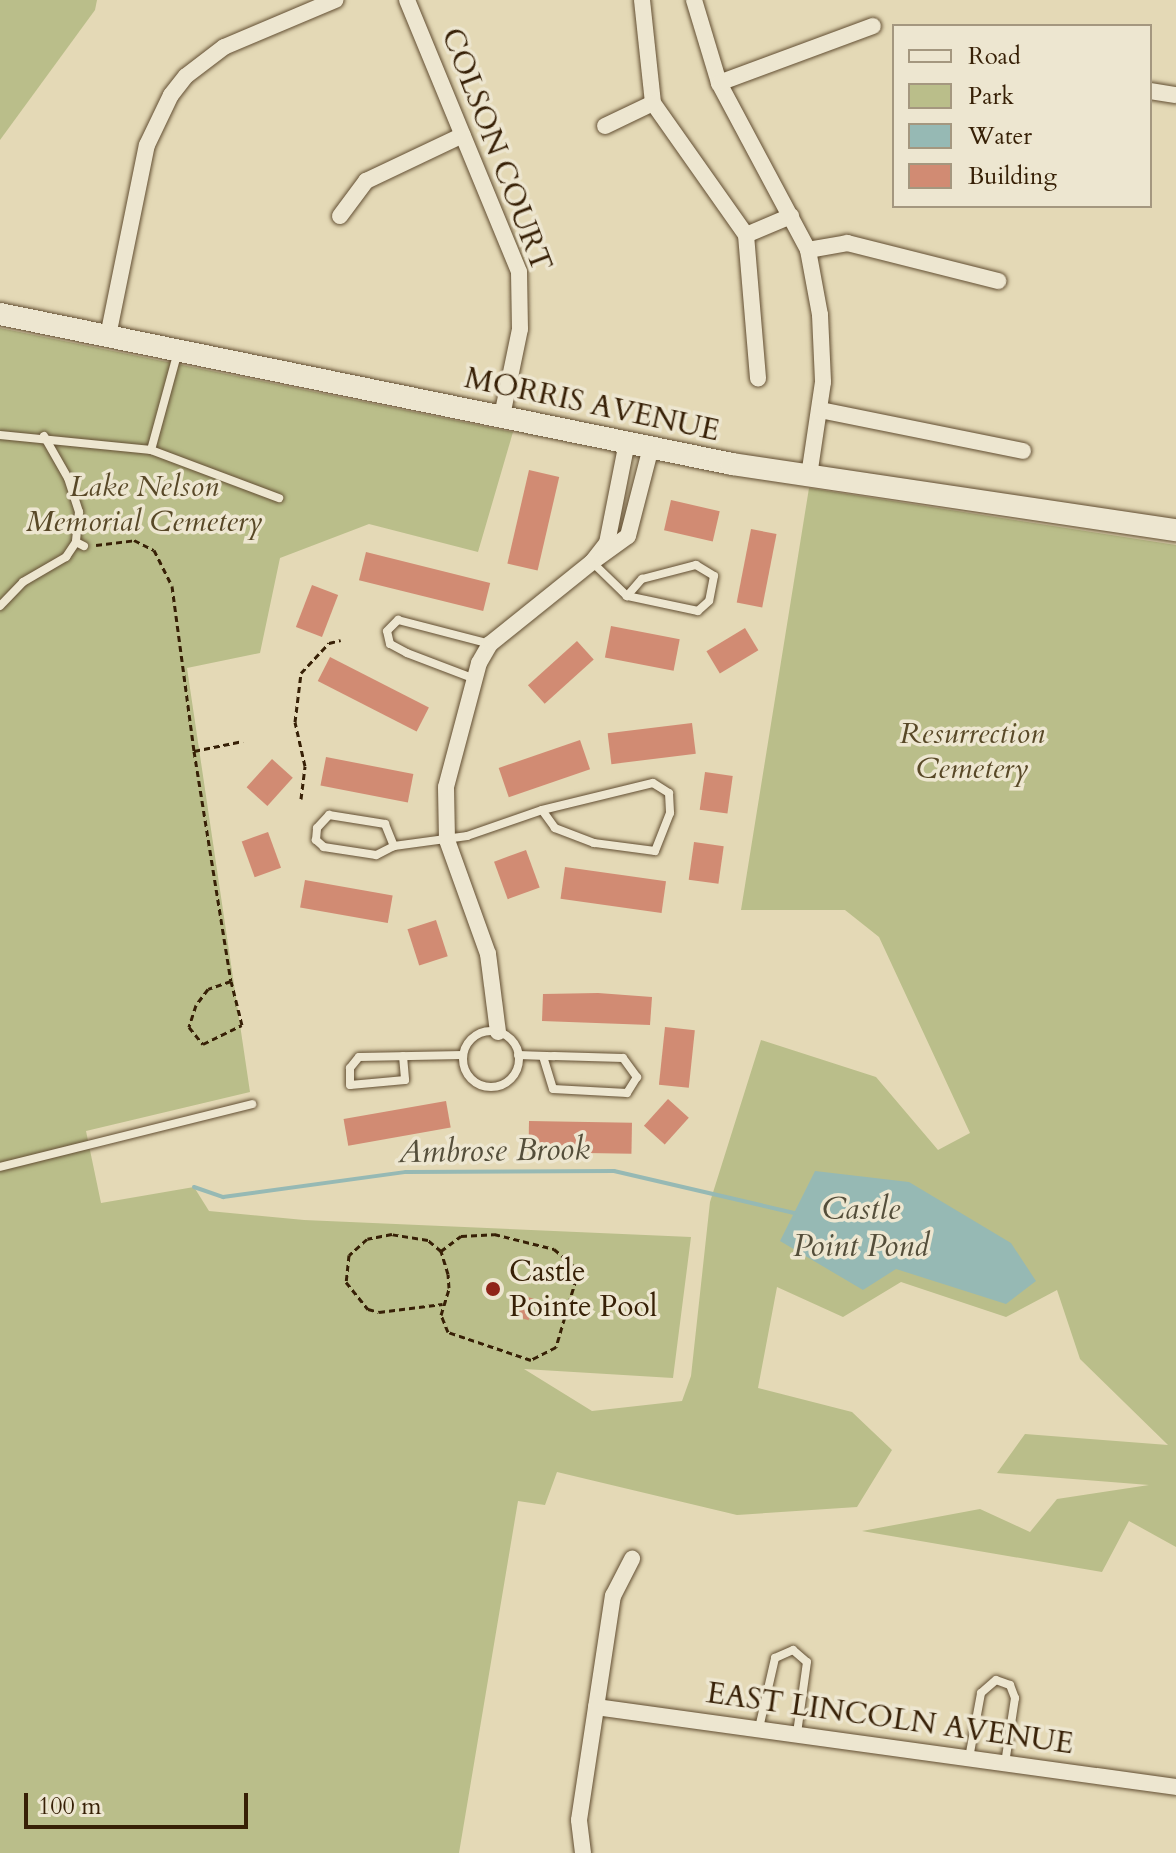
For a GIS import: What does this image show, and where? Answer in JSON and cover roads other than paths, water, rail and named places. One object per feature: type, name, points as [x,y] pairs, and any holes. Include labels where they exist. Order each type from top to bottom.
[{"type":"street","points":[[108,336],[147,145],[171,95],[186,76],[224,47],[335,0]]},
{"type":"street","name":"COLSON COURT","points":[[407,0],[519,272],[520,329],[502,416]]},
{"type":"street","points":[[642,0],[653,103],[746,235],[758,379]]},
{"type":"street","points":[[694,0],[719,83],[808,250],[820,315],[820,410],[809,476]]},
{"type":"street","points":[[719,83],[873,26]]},
{"type":"street","points":[[1152,91],[1176,95]]},
{"type":"street","points":[[605,126],[653,103]]},
{"type":"street","points":[[340,216],[366,181],[463,135]]},
{"type":"street","points":[[746,235],[791,216]]},
{"type":"street","points":[[808,250],[847,243],[998,281]]},
{"type":"street","name":"MORRIS AVENUE","points":[[0,314],[651,447],[809,476],[1176,530]]},
{"type":"street","points":[[820,410],[1023,451]]},
{"type":"street","points":[[592,562],[607,543],[627,442]]},
{"type":"street","points":[[498,1032],[491,965],[447,840],[446,787],[476,680],[490,644],[592,562],[618,548],[628,536],[651,447]]},
{"type":"street","points":[[583,1853],[579,1820],[613,1596],[632,1559]]},
{"type":"street","name":"EAST LINCOLN AVENUE","points":[[596,1707],[1176,1787]]},
{"type":"lane","points":[[151,450],[178,351]]},
{"type":"lane","points":[[0,435],[44,436],[151,450],[279,498]]},
{"type":"lane","points":[[0,606],[23,582],[66,557],[80,544],[79,512],[68,478],[44,436]]},
{"type":"lane","points":[[592,562],[627,596],[698,611],[709,601],[714,576],[696,565],[642,579],[627,596]]},
{"type":"lane","points":[[476,680],[390,644],[387,631],[398,620],[490,644]]},
{"type":"lane","points":[[394,846],[385,824],[329,815],[317,828],[316,840],[324,847],[376,855],[394,846],[447,840],[542,810],[653,783],[669,793],[670,813],[655,851],[594,843],[555,828],[542,810]]},
{"type":"lane","points":[[498,1032],[512,1040],[518,1055],[509,1081],[491,1087],[473,1081],[463,1055],[479,1034],[498,1032]]},
{"type":"lane","points":[[403,1056],[405,1080],[350,1085],[350,1068],[359,1057],[403,1056],[463,1055]]},
{"type":"lane","points":[[518,1055],[623,1058],[637,1077],[627,1093],[553,1089],[543,1056]]},
{"type":"lane","points":[[0,1167],[252,1104]]},
{"type":"lane","points":[[759,1728],[775,1658],[793,1650],[805,1656],[807,1670],[797,1733]]},
{"type":"lane","points":[[969,1758],[981,1693],[996,1680],[1010,1685],[1015,1698],[1005,1763]]},
{"type":"water","name":"Castle Point Pond","points":[[815,1171],[909,1182],[1011,1243],[1036,1281],[1006,1304],[896,1269],[863,1290],[780,1241]]},
{"type":"waterway","name":"Ambrose Brook","points":[[194,1187],[223,1197],[406,1172],[614,1171],[794,1213]]},
{"type":"place","name":"Castle Pointe Pool","points":[[493,1289]]},
{"type":"park label","name":"Lake Nelson Memorial Cemetery","points":[[144,504]]},
{"type":"park label","name":"Resurrection Cemetery","points":[[972,751]]}]
